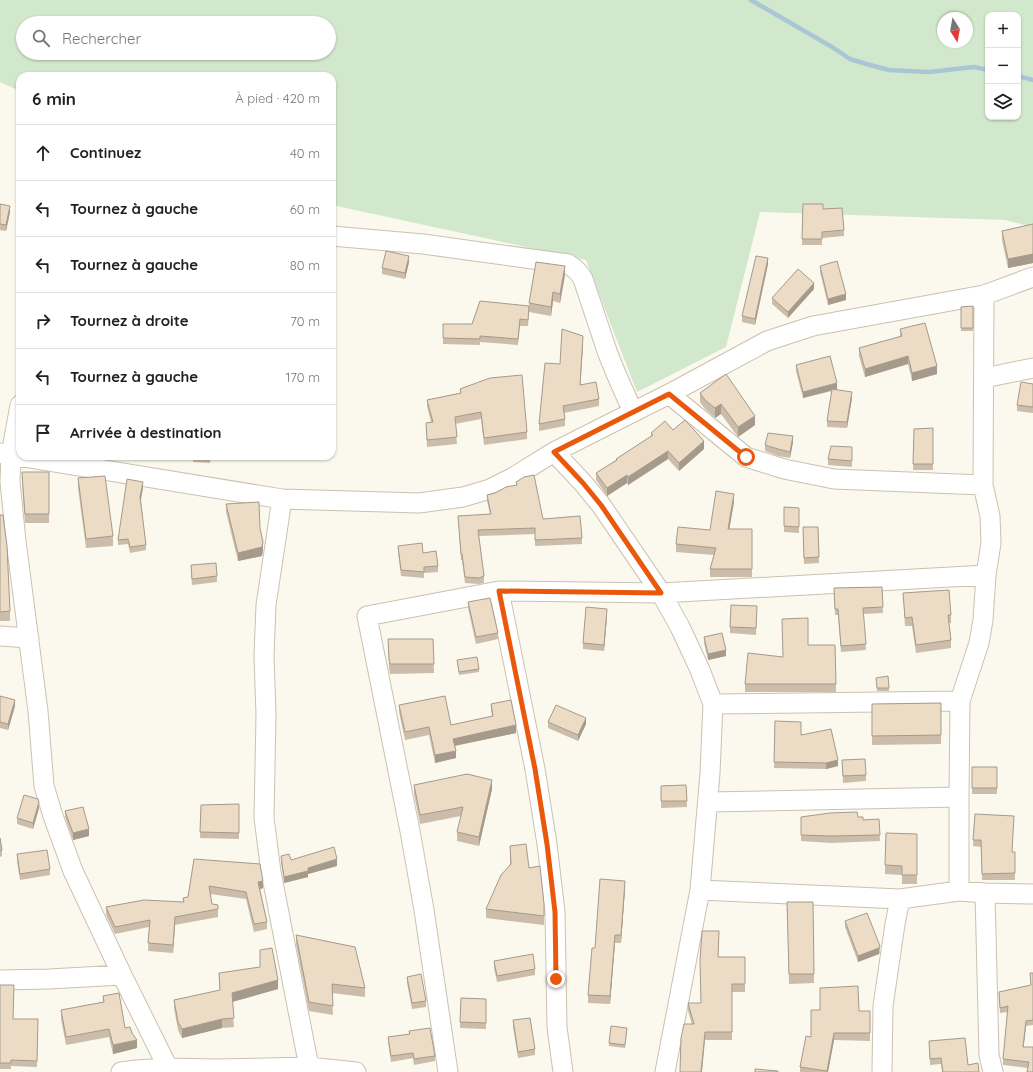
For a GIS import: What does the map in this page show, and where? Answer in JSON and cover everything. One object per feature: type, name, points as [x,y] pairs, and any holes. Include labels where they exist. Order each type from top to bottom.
[{"type":"street","points":[[336,236],[423,244],[568,264],[580,273],[583,279],[608,354],[633,412]]},
{"type":"street","points":[[43,460],[282,499],[419,503],[463,497],[490,489],[512,478],[554,452],[669,394],[767,340],[813,326],[984,295],[1033,277]]},
{"type":"street","points":[[959,891],[960,701],[979,643],[983,620],[986,575],[992,543],[990,516],[983,485],[984,295]]},
{"type":"street","points":[[984,378],[1033,368]]},
{"type":"street","points":[[669,394],[746,457],[784,469],[834,479],[983,485]]},
{"type":"street","points":[[16,419],[6,454],[38,711],[44,786],[53,816],[73,870],[122,975],[168,1068]]},
{"type":"street","points":[[554,452],[601,505],[661,593],[680,627],[700,670],[713,704],[710,774],[700,890],[665,1072]]},
{"type":"street","points":[[6,454],[16,456]]},
{"type":"street","points":[[282,499],[266,605],[264,656],[266,715],[264,818],[271,872],[308,1067]]},
{"type":"street","points":[[448,1072],[424,910],[407,816],[367,616],[499,591],[661,593],[986,575]]},
{"type":"street","points":[[499,591],[535,769],[548,852],[555,912],[558,1027],[563,1072]]},
{"type":"street","points":[[0,636],[29,638]]},
{"type":"street","points":[[713,704],[960,701]]},
{"type":"street","points":[[708,802],[959,797]]},
{"type":"street","points":[[700,890],[900,899],[959,891],[1033,894]]},
{"type":"street","points":[[985,893],[989,1055],[993,1072]]},
{"type":"street","points":[[882,1072],[883,1006],[900,899]]},
{"type":"street","points":[[0,980],[122,975]]},
{"type":"street","points":[[121,1072],[168,1068],[215,1069],[308,1067],[356,1072]]},
{"type":"green space","points":[[0,0],[1033,0],[1033,227],[1005,220],[760,212],[726,347],[637,392],[586,260],[336,206],[336,72],[16,72],[16,89],[0,82]]},
{"type":"building","points":[[0,204],[10,206],[6,225],[0,224]]},
{"type":"building","points":[[803,204],[823,204],[823,209],[842,208],[844,230],[822,232],[822,239],[802,239]]},
{"type":"building","points":[[1033,224],[1033,254],[1008,259],[1002,231]]},
{"type":"building","points":[[386,251],[409,256],[405,273],[382,268]]},
{"type":"building","points":[[756,256],[768,258],[755,319],[742,316]]},
{"type":"building","points":[[837,261],[846,294],[828,299],[820,266]]},
{"type":"building","points":[[536,262],[565,266],[560,294],[553,292],[551,307],[529,303]]},
{"type":"building","points":[[798,269],[814,283],[788,312],[772,298]]},
{"type":"building","points":[[480,301],[529,306],[528,320],[520,319],[518,339],[480,336],[480,339],[443,338],[443,324],[472,324]]},
{"type":"building","points":[[973,306],[973,328],[961,328],[961,307]]},
{"type":"building","points":[[925,323],[937,366],[912,373],[908,356],[865,369],[859,348],[902,336],[900,329]]},
{"type":"building","points":[[562,329],[583,336],[580,385],[596,382],[599,399],[563,406],[565,419],[539,424],[545,363],[560,364]]},
{"type":"building","points":[[830,356],[837,383],[803,392],[796,365]]},
{"type":"building","points":[[726,374],[755,416],[738,427],[721,404],[715,408],[705,400],[700,393]]},
{"type":"building","points":[[522,375],[527,432],[484,438],[481,412],[455,417],[457,437],[427,440],[426,423],[433,422],[427,400],[461,393],[460,389],[490,378]]},
{"type":"building","points":[[1021,382],[1033,384],[1033,407],[1017,405]]},
{"type":"building","points":[[832,389],[852,392],[847,422],[827,421]]},
{"type":"building","points":[[685,420],[704,441],[679,463],[668,451],[628,477],[627,475],[607,488],[596,473],[653,435],[651,433],[665,421],[673,430]]},
{"type":"building","points":[[933,428],[933,464],[913,464],[914,429]]},
{"type":"building","points":[[768,433],[793,436],[790,452],[765,445]]},
{"type":"building","points":[[831,446],[852,447],[852,461],[828,459]]},
{"type":"building","points":[[22,472],[49,472],[49,514],[25,514]]},
{"type":"building","points":[[534,475],[543,519],[580,516],[582,538],[535,540],[535,528],[478,530],[484,576],[479,578],[465,577],[461,554],[458,516],[491,514],[487,495],[495,493],[506,487],[517,485],[516,482],[524,477]]},
{"type":"building","points":[[105,476],[113,536],[86,539],[78,478]]},
{"type":"building","points":[[127,479],[143,482],[140,497],[146,545],[130,547],[128,539],[118,540]]},
{"type":"building","points":[[716,491],[734,494],[728,529],[752,529],[752,569],[710,569],[716,548],[676,544],[678,527],[710,530]]},
{"type":"building","points":[[259,502],[260,528],[263,542],[262,547],[238,553],[226,504]]},
{"type":"building","points":[[784,507],[799,508],[799,527],[784,526]]},
{"type":"building","points":[[0,515],[3,515],[7,546],[10,611],[0,612]]},
{"type":"building","points":[[803,527],[818,527],[819,557],[804,558]]},
{"type":"building","points":[[422,543],[423,553],[436,551],[438,566],[424,567],[424,572],[401,570],[398,546]]},
{"type":"building","points":[[216,563],[217,576],[192,579],[191,565]]},
{"type":"building","points":[[882,587],[883,607],[863,608],[866,644],[841,646],[838,609],[835,609],[834,588]]},
{"type":"building","points":[[949,590],[951,615],[948,615],[951,640],[916,645],[912,617],[905,618],[903,593]]},
{"type":"building","points":[[490,598],[498,633],[476,637],[468,602]]},
{"type":"building","points":[[731,605],[757,606],[756,628],[730,627]]},
{"type":"building","points":[[586,607],[607,609],[604,645],[583,643]]},
{"type":"building","points":[[808,618],[808,645],[835,645],[836,684],[745,684],[748,653],[783,657],[782,619]]},
{"type":"building","points":[[722,633],[726,650],[708,654],[704,637]]},
{"type":"building","points":[[388,639],[433,639],[434,664],[390,664]]},
{"type":"building","points":[[477,657],[479,669],[459,672],[457,660]]},
{"type":"building","points":[[888,676],[889,688],[877,688],[876,678]]},
{"type":"building","points":[[0,696],[15,700],[8,724],[0,722]]},
{"type":"building","points":[[445,696],[451,725],[493,716],[491,704],[511,700],[516,725],[453,739],[456,751],[435,755],[429,727],[405,732],[399,705]]},
{"type":"building","points":[[941,703],[941,735],[872,736],[872,704]]},
{"type":"building","points":[[556,705],[586,718],[578,735],[548,722]]},
{"type":"building","points":[[775,721],[801,722],[801,735],[831,729],[838,760],[826,763],[774,762]]},
{"type":"building","points":[[865,759],[866,775],[843,776],[842,760]]},
{"type":"building","points":[[972,767],[997,767],[997,788],[972,788]]},
{"type":"building","points":[[467,774],[492,780],[479,837],[457,832],[463,807],[420,815],[414,785]]},
{"type":"building","points":[[686,785],[687,801],[661,801],[661,786]]},
{"type":"building","points":[[24,795],[38,799],[39,802],[33,823],[17,818]]},
{"type":"building","points":[[239,804],[239,833],[200,832],[201,805]]},
{"type":"building","points":[[83,807],[89,829],[73,833],[65,811]]},
{"type":"building","points":[[857,812],[858,817],[863,817],[863,820],[879,819],[880,835],[801,835],[801,817],[830,813]]},
{"type":"building","points":[[975,814],[1014,816],[1012,852],[1015,852],[1015,873],[982,874],[981,840],[973,840]]},
{"type":"building","points":[[886,833],[917,834],[917,875],[902,875],[902,866],[885,865]]},
{"type":"building","points":[[0,838],[2,850],[0,851]]},
{"type":"building","points":[[526,844],[529,868],[540,866],[544,916],[486,909],[501,875],[511,864],[510,846]]},
{"type":"building","points":[[334,847],[337,859],[308,868],[308,871],[284,877],[281,856],[289,854],[291,860]]},
{"type":"building","points":[[47,850],[50,869],[20,874],[17,854]]},
{"type":"building","points":[[194,859],[260,864],[263,881],[258,882],[267,922],[254,924],[246,892],[209,886],[212,904],[218,905],[218,909],[175,917],[173,945],[148,943],[150,920],[115,927],[106,907],[144,900],[184,902],[183,898],[188,897]]},
{"type":"building","points":[[600,879],[625,881],[621,935],[615,935],[610,996],[588,995],[592,948],[595,948]]},
{"type":"building","points":[[787,902],[813,902],[814,974],[789,974]]},
{"type":"building","points":[[867,913],[880,946],[879,948],[858,956],[845,921]]},
{"type":"building","points":[[702,931],[719,931],[718,957],[745,957],[745,984],[732,984],[732,1032],[705,1032],[701,1072],[680,1072],[681,1038],[684,1024],[694,1024],[688,1003],[701,1003],[700,961]]},
{"type":"building","points":[[296,935],[355,947],[365,988],[332,984],[333,1006],[309,1002]]},
{"type":"building","points":[[272,948],[278,980],[232,993],[234,1018],[222,1019],[182,1029],[178,1022],[174,1000],[220,990],[219,973],[260,967],[260,950]]},
{"type":"building","points":[[533,954],[535,969],[497,976],[494,961]]},
{"type":"building","points":[[1030,973],[1033,973],[1033,1020],[1026,1021],[1023,1047],[1033,1047],[1033,1072],[1027,1072],[1029,1062],[1003,1059],[1008,1006],[1000,1008],[999,992],[1031,985]]},
{"type":"building","points":[[421,974],[426,1001],[412,1003],[407,977]]},
{"type":"building","points":[[0,985],[14,985],[13,1019],[38,1019],[37,1061],[11,1060],[11,1063],[0,1063]]},
{"type":"building","points":[[858,986],[859,1011],[870,1011],[870,1033],[834,1033],[827,1071],[800,1067],[806,1036],[811,1037],[811,1010],[820,1010],[820,988]]},
{"type":"building","points":[[119,993],[125,1028],[130,1027],[137,1040],[113,1045],[109,1029],[66,1037],[61,1010],[104,1002],[103,996]]},
{"type":"building","points":[[461,998],[486,999],[486,1023],[460,1022]]},
{"type":"building","points":[[530,1018],[535,1049],[518,1052],[513,1020]]},
{"type":"building","points":[[611,1026],[627,1028],[625,1045],[609,1043]]},
{"type":"building","points":[[430,1028],[435,1056],[414,1059],[413,1053],[391,1056],[388,1037],[410,1034],[409,1031]]},
{"type":"building","points":[[965,1038],[968,1065],[978,1063],[979,1072],[943,1072],[941,1058],[930,1059],[929,1041]]},
{"type":"building","points":[[755,1069],[778,1071],[778,1072],[755,1072]]},
{"type":"waterway","points":[[751,0],[850,59],[870,65],[889,70],[929,72],[974,67],[985,69]]},
{"type":"waterway","points":[[1021,77],[1033,80]]},
{"type":"route","points":[[556,979],[555,912],[547,844],[535,769],[499,591],[661,593],[601,505],[554,452],[669,394],[746,457]]}]
